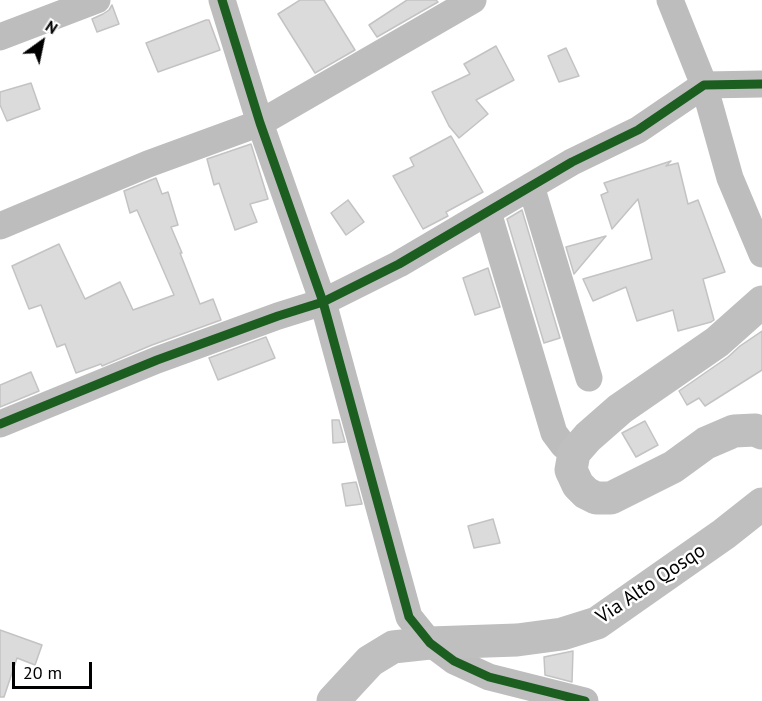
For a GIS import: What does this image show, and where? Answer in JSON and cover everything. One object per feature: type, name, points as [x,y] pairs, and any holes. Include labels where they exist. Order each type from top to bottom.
[{"type":"street","points":[[0,37],[97,0]]},
{"type":"street","points":[[222,0],[260,123],[323,302],[409,617],[430,643],[454,661],[489,677],[585,701]]},
{"type":"street","points":[[0,226],[148,164],[260,123],[473,0]]},
{"type":"street","points":[[670,0],[704,85],[730,178],[762,254]]},
{"type":"street","points":[[0,424],[157,360],[323,302],[399,264],[573,162],[638,130],[704,85],[762,84]]},
{"type":"street","points":[[531,186],[590,378]]},
{"type":"street","points":[[488,212],[554,433],[563,445],[574,453]]},
{"type":"street","points":[[762,302],[717,342],[620,409],[588,437],[574,453],[571,470],[578,485],[586,493],[596,498],[611,498],[673,466],[706,443],[724,435],[734,431],[755,430],[762,433]]},
{"type":"street","name":"Via Alto Qosqo","points":[[333,701],[370,661],[393,647],[430,643],[517,640],[562,634],[597,623],[698,554],[762,504]]},
{"type":"building","points":[[300,0],[324,0],[355,50],[315,73],[278,14]]},
{"type":"building","points":[[407,0],[436,0],[438,2],[377,37],[369,25]]},
{"type":"building","points":[[112,5],[119,24],[97,32],[92,19],[109,10]]},
{"type":"building","points":[[209,20],[220,50],[158,72],[146,43]]},
{"type":"building","points":[[496,46],[514,80],[476,100],[488,114],[459,138],[449,126],[432,92],[470,74],[464,64]]},
{"type":"building","points":[[566,48],[579,76],[559,82],[548,56]]},
{"type":"building","points":[[31,83],[40,109],[7,121],[0,105],[0,92]]},
{"type":"building","points":[[451,136],[483,192],[446,212],[448,216],[423,229],[393,176],[414,166],[410,158]]},
{"type":"building","points":[[251,144],[268,199],[250,204],[257,222],[235,230],[219,183],[214,185],[207,159]]},
{"type":"building","points":[[671,161],[666,166],[678,163],[688,204],[698,200],[725,272],[703,279],[714,320],[678,331],[673,310],[637,321],[626,287],[593,301],[583,279],[652,259],[638,199],[612,229],[601,195],[608,192],[604,183]]},
{"type":"building","points":[[156,178],[162,194],[168,192],[178,225],[171,227],[200,304],[213,299],[221,320],[102,366],[101,364],[76,373],[65,344],[57,347],[41,305],[29,309],[12,266],[59,244],[85,299],[120,282],[133,310],[174,295],[137,210],[130,213],[124,191]]},
{"type":"building","points":[[348,200],[364,222],[346,235],[331,213]]},
{"type":"building","points":[[522,210],[560,338],[544,343],[507,219]]},
{"type":"building","points":[[606,236],[574,274],[566,247]]},
{"type":"building","points":[[488,268],[500,307],[475,315],[463,278]]},
{"type":"building","points":[[762,331],[762,370],[705,406],[699,398],[687,405],[679,391]]},
{"type":"building","points":[[266,337],[275,358],[218,380],[209,358]]},
{"type":"building","points":[[31,372],[39,391],[0,407],[0,385]]},
{"type":"building","points":[[332,420],[339,420],[345,442],[333,443]]},
{"type":"building","points":[[645,421],[658,445],[636,457],[622,433]]},
{"type":"building","points":[[356,482],[362,504],[346,506],[342,484]]},
{"type":"building","points":[[493,519],[500,543],[474,548],[468,526]]},
{"type":"building","points":[[0,630],[42,645],[35,665],[17,658],[4,697],[0,697]]},
{"type":"building","points":[[573,651],[572,682],[545,675],[544,657]]},
{"type":"cycle path","points":[[222,0],[260,123],[323,302],[409,617],[430,643],[454,661],[489,677],[585,701]]},
{"type":"cycle path","points":[[0,424],[157,360],[323,302],[399,264],[572,162],[638,130],[704,85],[762,84]]}]
